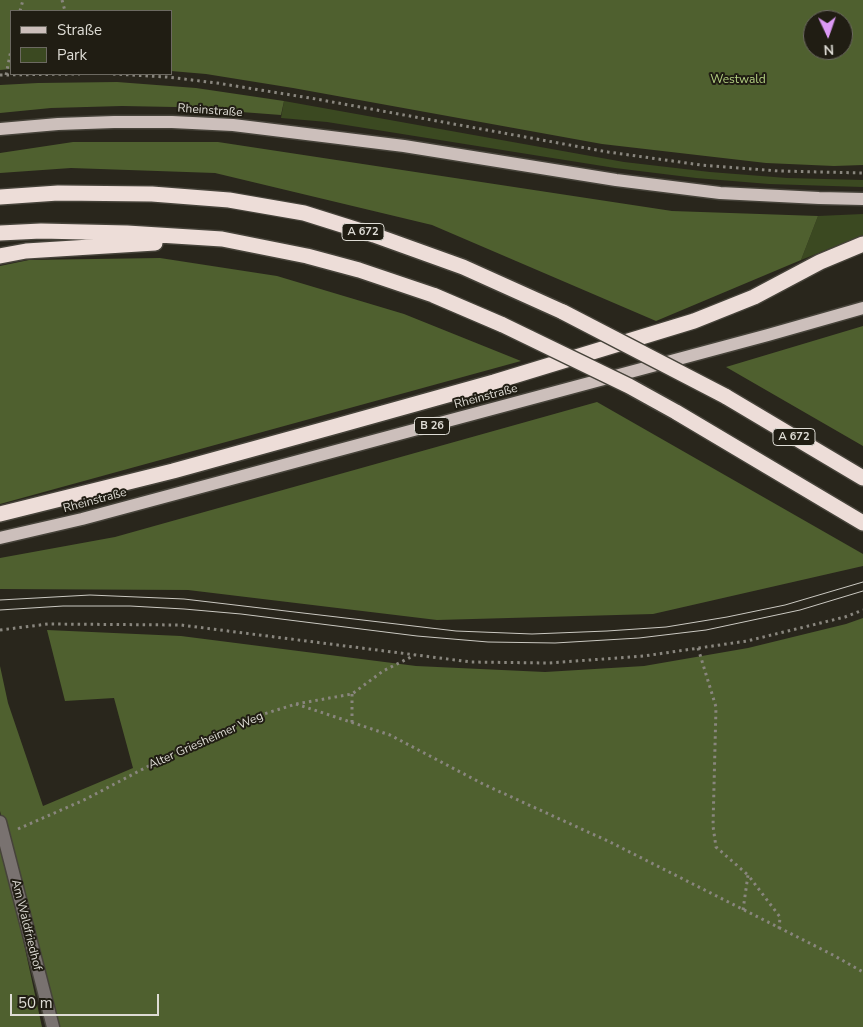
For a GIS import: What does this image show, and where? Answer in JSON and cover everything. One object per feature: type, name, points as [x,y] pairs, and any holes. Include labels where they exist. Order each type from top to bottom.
[{"type":"highway","name":"A 672","points":[[0,196],[58,193],[152,194],[229,200],[304,213],[374,235],[464,268],[563,312],[725,396],[863,478]]},
{"type":"highway","points":[[0,233],[40,231],[127,233],[222,239],[308,256],[359,270],[433,295],[503,325],[629,386],[863,523]]},
{"type":"highway","points":[[0,256],[26,251],[222,239]]},
{"type":"highway","points":[[0,514],[173,471],[340,425],[494,382],[694,321],[754,297],[820,262],[863,244]]},
{"type":"main road","name":"Rheinstraße","points":[[0,129],[114,122],[234,125],[404,146],[597,177],[720,193],[863,199]]},
{"type":"main road","name":"Rheinstraße","points":[[0,538],[82,519],[768,336],[863,308]]},
{"type":"street","name":"Am Waldfriedhof","points":[[0,822],[2,836],[53,1027]]},
{"type":"path","points":[[6,75],[10,55]]},
{"type":"path","points":[[0,75],[10,75]]},
{"type":"path","points":[[131,75],[217,83],[608,152],[701,165],[779,171],[863,173]]},
{"type":"path","points":[[0,630],[48,624],[181,625],[471,662],[548,663],[644,656],[747,641],[845,617],[863,610]]},
{"type":"path","points":[[698,648],[716,707],[712,826],[716,847],[748,875],[780,917],[779,929]]},
{"type":"path","name":"Alter Griesheimer Weg","points":[[2,836],[86,799],[179,750],[242,722],[296,704],[352,694],[383,671],[414,655]]},
{"type":"path","points":[[352,694],[352,723]]},
{"type":"path","points":[[296,704],[390,735],[483,784],[610,842],[863,972]]},
{"type":"path","points":[[743,910],[748,875]]},
{"type":"green space","name":"Westwald","points":[[0,0],[863,0],[863,165],[834,166],[766,163],[602,144],[293,88],[206,74],[172,71],[172,10],[10,10],[10,69],[0,70]]},
{"type":"green space","points":[[117,82],[196,88],[284,101],[281,115],[175,107],[122,106],[51,108],[0,113],[0,85]]},
{"type":"green space","points":[[284,101],[624,162],[710,172],[787,178],[863,180],[863,187],[769,184],[696,178],[615,168],[327,122],[281,118]]},
{"type":"green space","points":[[73,142],[218,142],[672,211],[818,216],[801,260],[656,321],[432,225],[215,173],[71,168],[0,173],[0,153]]},
{"type":"green space","points":[[863,214],[863,235],[801,260],[818,216]]},
{"type":"green space","points":[[160,258],[277,276],[404,314],[521,361],[0,504],[0,266],[29,260]]},
{"type":"green space","points":[[863,326],[863,446],[726,367]]},
{"type":"green space","points":[[597,402],[863,554],[863,566],[653,614],[437,620],[188,590],[0,589],[0,558],[115,537]]},
{"type":"green space","points":[[863,618],[863,1027],[55,1027],[0,811],[0,666],[8,703],[43,806],[133,768],[114,698],[65,701],[47,630],[181,636],[416,666],[545,672],[644,666],[748,648],[846,624]]},
{"type":"green space","points":[[0,834],[1,838],[42,1027],[0,1027]]},
{"type":"tram line","points":[[0,600],[90,595],[184,599],[456,631],[532,634],[666,627],[785,605],[863,582]]},
{"type":"tram line","points":[[0,610],[63,606],[130,606],[184,609],[241,614],[417,636],[488,642],[555,643],[639,638],[706,630],[800,610],[863,591]]}]
